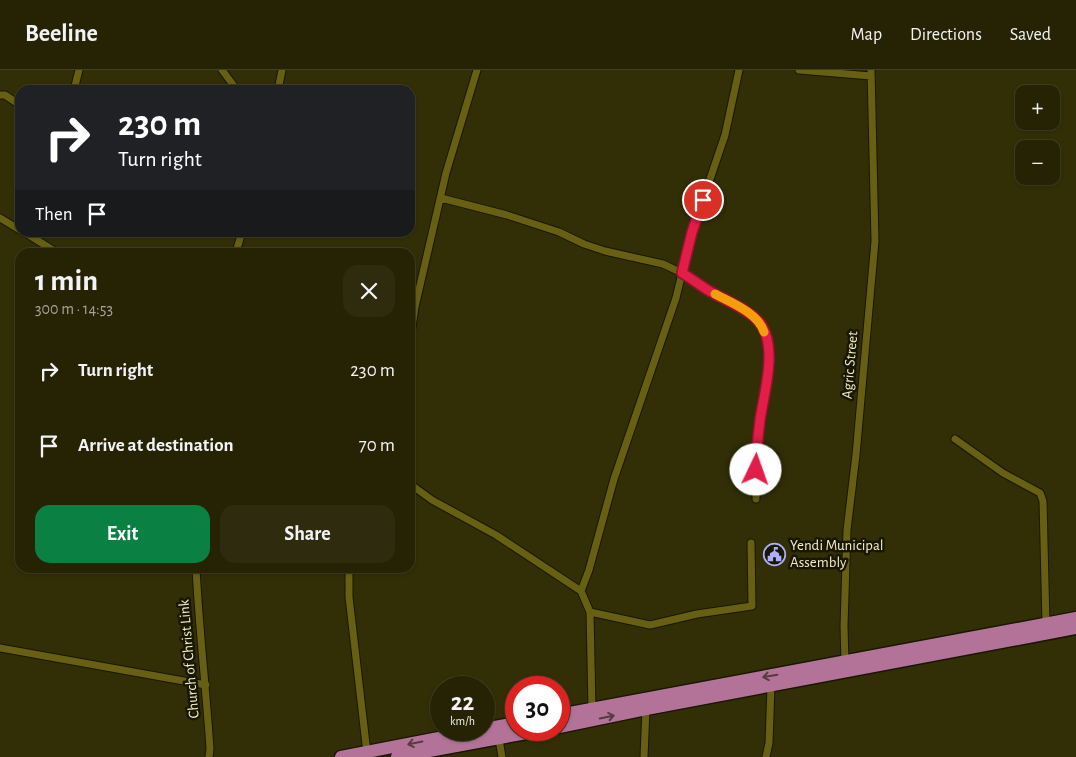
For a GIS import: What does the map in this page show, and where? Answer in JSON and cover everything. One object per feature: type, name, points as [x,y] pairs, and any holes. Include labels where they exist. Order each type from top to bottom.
[{"type":"highway","points":[[570,725],[771,686],[846,667],[1076,618]]},
{"type":"highway","points":[[570,713],[1076,628]]},
{"type":"highway","points":[[397,757],[505,737]]},
{"type":"highway","points":[[341,757],[430,740]]},
{"type":"street","points":[[75,85],[79,70]]},
{"type":"street","points":[[222,70],[233,85]]},
{"type":"street","points":[[279,85],[282,70]]},
{"type":"street","points":[[415,312],[442,198],[446,173],[477,70]]},
{"type":"street","points":[[581,591],[614,479],[676,298],[692,232],[725,135],[739,70]]},
{"type":"street","points":[[799,70],[871,73]]},
{"type":"street","name":"Agric Street","points":[[846,667],[844,626],[847,530],[856,454],[875,240],[871,73]]},
{"type":"street","points":[[0,95],[5,95],[15,102]]},
{"type":"street","points":[[442,198],[507,215],[559,232],[584,244],[605,251],[663,264],[743,309],[762,325],[768,347],[768,375],[756,456],[756,499]]},
{"type":"street","points":[[0,218],[15,227]]},
{"type":"street","points":[[32,237],[49,248]]},
{"type":"street","points":[[37,237],[39,242]]},
{"type":"street","points":[[955,439],[1004,473],[1040,492],[1043,501],[1046,624]]},
{"type":"street","points":[[415,488],[432,500],[496,535],[581,591],[590,612],[592,709]]},
{"type":"street","points":[[590,612],[650,625],[697,614],[752,606],[752,543]]},
{"type":"street","name":"Church of Christ Link","points":[[196,573],[200,638],[206,685],[209,757]]},
{"type":"street","points":[[349,573],[349,597],[367,752]]},
{"type":"street","points":[[0,648],[206,685]]},
{"type":"street","points":[[766,757],[769,743],[771,686]]},
{"type":"street","points":[[644,757],[646,709]]},
{"type":"street","points":[[499,738],[502,757]]},
{"type":"street","name":"Church of Christ Link","points":[[210,748],[215,757]]},
{"type":"slow traffic","points":[[715,294],[743,309],[762,325],[764,332]]},
{"type":"place","name":"Yendi Municipal Assembly","points":[[774,554]]},
{"type":"route","points":[[703,200],[692,232],[682,273],[743,309],[762,325],[768,347],[768,375],[760,420],[756,470]]}]
